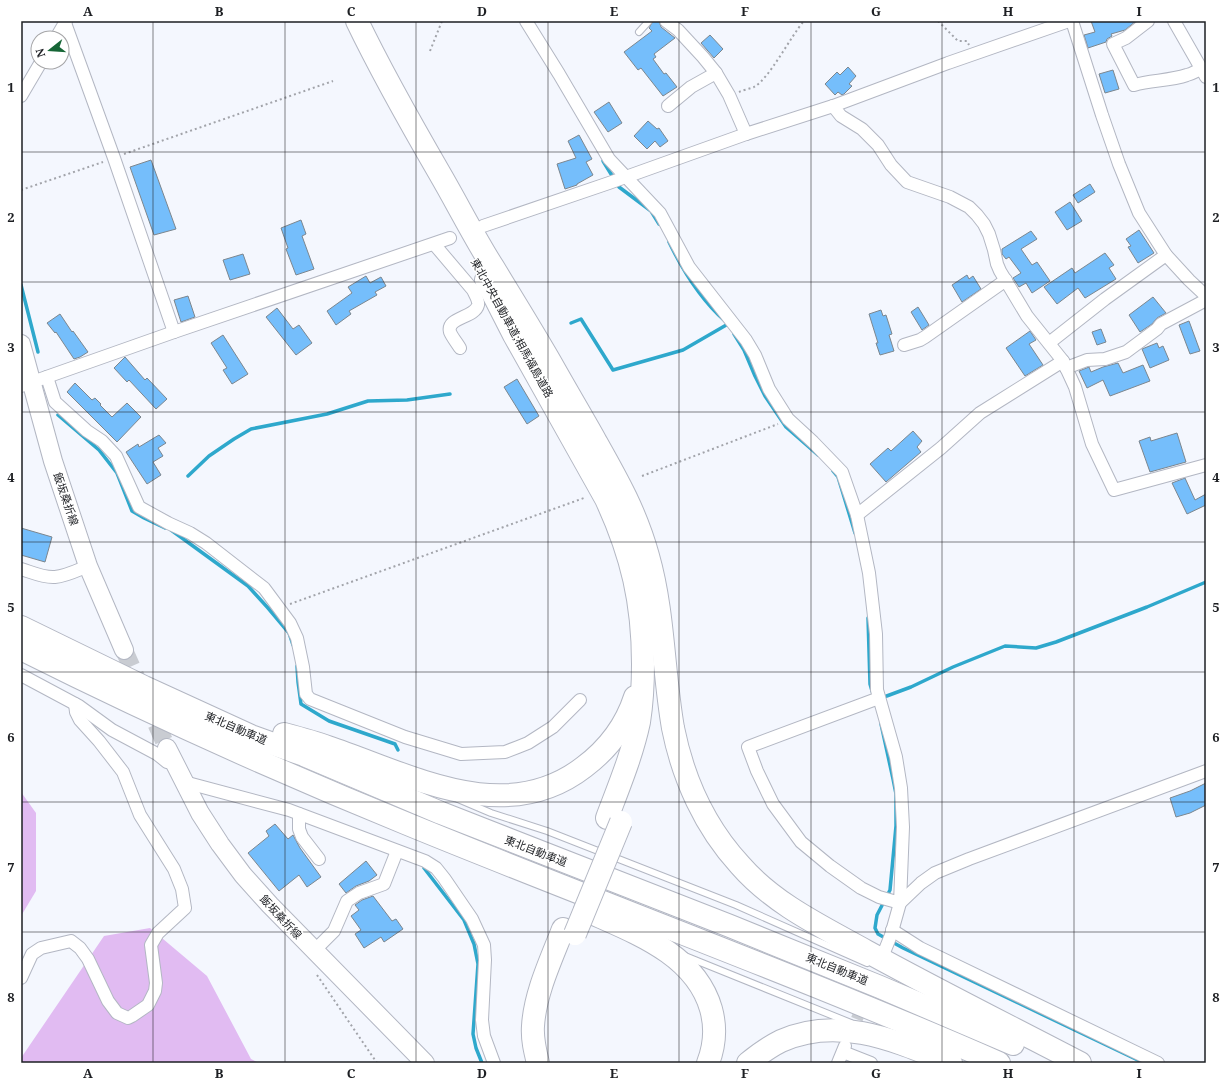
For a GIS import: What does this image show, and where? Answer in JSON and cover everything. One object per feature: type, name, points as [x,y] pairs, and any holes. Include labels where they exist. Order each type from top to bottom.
[{"type":"highway","name":"東北中央自動車道;相馬福島道路","points":[[345,21],[405,137],[481,271],[514,335],[606,499],[616,520],[632,567],[638,594],[643,648]]},
{"type":"highway","name":"東北中央自動車道;相馬福島道路","points":[[357,21],[395,94],[473,232],[529,325],[622,488],[635,517],[648,556],[658,606],[662,636]]},
{"type":"highway","name":"東北自動車道","points":[[21,627],[100,667],[251,736],[304,755],[441,813],[730,926],[989,1033],[1056,1063]]},
{"type":"highway","points":[[614,820],[635,784],[649,737],[658,685],[662,636]]},
{"type":"highway","points":[[662,636],[674,729],[679,753],[687,778],[709,823],[724,846],[740,866],[758,884],[802,916],[931,987],[1080,1063]]},
{"type":"highway","points":[[180,703],[328,747],[413,779],[459,791],[500,795],[520,794],[541,790],[572,776],[594,760],[608,746],[620,730],[634,699],[643,648]]},
{"type":"highway","points":[[538,1063],[533,1032],[536,1006],[542,985],[569,932],[614,820],[639,721],[642,698],[643,648]]},
{"type":"highway","name":"東北自動車道","points":[[21,649],[92,685],[173,722],[403,822],[875,1010],[999,1063]]},
{"type":"highway","points":[[240,752],[321,795],[458,852],[601,917],[656,944],[674,956],[687,968],[699,982],[708,1000],[714,1020],[714,1037],[708,1063]]},
{"type":"highway","points":[[553,1063],[550,1058],[548,1044],[547,1028],[549,1011],[569,932]]},
{"type":"highway","points":[[748,1063],[764,1050],[781,1041],[817,1031],[839,1030],[854,1031],[897,1042],[951,1063]]},
{"type":"main road","name":"飯坂桑折線","points":[[21,344],[33,382],[52,461],[88,566],[124,650]]},
{"type":"main road","name":"飯坂桑折線","points":[[171,755],[200,813],[243,875],[314,951],[425,1063]]},
{"type":"street","points":[[526,21],[609,159],[618,180],[660,212],[689,267],[746,340],[755,355],[769,389],[788,419],[842,472],[857,515],[869,573],[876,634],[878,690],[876,699],[896,757],[901,788],[903,827],[889,900],[889,940],[920,948],[1158,1063]]},
{"type":"street","points":[[666,21],[681,26],[703,58],[716,73],[729,95],[746,134]]},
{"type":"street","points":[[483,226],[746,134],[833,106],[1069,21]]},
{"type":"street","points":[[1072,21],[1119,164],[1139,212],[1166,255],[1206,296]]},
{"type":"street","points":[[1148,21],[1126,38],[1113,44],[1134,85],[1143,82],[1204,73],[1174,21]]},
{"type":"street","points":[[66,22],[174,332]]},
{"type":"street","points":[[21,96],[36,70]]},
{"type":"street","points":[[668,106],[691,87],[716,73]]},
{"type":"street","points":[[833,106],[841,116],[862,129],[878,145],[891,165],[907,182],[950,197],[969,207],[984,224],[994,250],[997,264],[1006,280],[1027,316],[1065,365],[1075,387],[1092,444],[1114,490],[1206,465]]},
{"type":"street","points":[[450,238],[174,332],[33,382],[87,431],[102,441],[116,456],[139,507],[190,533],[206,543],[264,588],[290,622],[297,638],[303,666],[306,694],[310,699],[405,736],[461,754],[505,752],[523,745],[553,727],[580,700]]},
{"type":"street","points":[[434,244],[473,290],[477,298],[478,306],[475,310],[454,321],[451,325],[450,331],[460,348]]},
{"type":"street","points":[[1049,344],[1105,299],[1166,255]]},
{"type":"street","points":[[904,345],[924,338],[1006,280]]},
{"type":"street","points":[[857,515],[941,448],[980,413],[1065,365],[1087,360],[1105,359],[1126,352],[1157,329],[1161,324],[1206,300]]},
{"type":"street","points":[[21,569],[40,575],[54,577],[88,566]]},
{"type":"street","points":[[23,679],[75,704],[112,730],[157,754],[166,762],[171,755]]},
{"type":"street","points":[[876,699],[748,747],[756,771],[773,804],[801,842],[830,866],[861,888],[889,900]]},
{"type":"street","points":[[21,978],[32,954],[41,948],[71,940],[80,948],[88,959],[108,1001],[117,1013],[128,1018],[148,1005],[155,991],[156,983],[151,945],[158,933],[185,908],[182,889],[174,869],[140,815],[123,772],[100,741],[80,720],[76,712],[75,704]]},
{"type":"street","points":[[889,900],[951,865],[1206,771]]},
{"type":"street","points":[[184,782],[289,810],[425,861],[436,868],[467,913],[484,946],[486,960],[482,1020],[484,1036],[494,1063]]},
{"type":"street","points":[[299,814],[299,829],[302,837],[319,859]]},
{"type":"street","points":[[314,951],[334,931],[346,901],[359,893],[384,884],[397,851]]},
{"type":"street","points":[[838,1063],[844,1048],[871,1063]]},
{"type":"lane","points":[[639,32],[649,21]]},
{"type":"lane","points":[[413,779],[448,795]]},
{"type":"lane","points":[[455,798],[491,813],[547,830],[736,905],[833,949],[876,966]]},
{"type":"lane","points":[[656,944],[897,1042]]},
{"type":"lane","points":[[890,971],[931,987]]},
{"type":"path","points":[[430,51],[442,21]]},
{"type":"path","points":[[729,95],[754,86],[760,81],[769,72],[804,21]]},
{"type":"path","points":[[938,21],[958,41],[967,41],[976,54]]},
{"type":"path","points":[[21,190],[333,82]]},
{"type":"path","points":[[642,476],[776,426]]},
{"type":"path","points":[[280,608],[584,498]]},
{"type":"path","points":[[313,969],[377,1063]]},
{"type":"shaded area","points":[[21,792],[36,813],[36,891],[21,916]]},
{"type":"shaded area","points":[[150,928],[207,976],[251,1059],[259,1063],[21,1063],[21,1058],[104,936]]},
{"type":"building","points":[[653,21],[659,21],[661,27],[675,38],[654,54],[656,57],[653,59],[664,74],[666,73],[677,87],[663,96],[641,68],[638,70],[624,52],[652,31],[649,28]]},
{"type":"building","points":[[1091,21],[1136,21],[1125,30],[1111,34],[1112,36],[1107,39],[1106,42],[1088,48],[1084,35],[1095,32]]},
{"type":"building","points":[[710,35],[723,49],[714,58],[701,43]]},
{"type":"building","points":[[848,67],[856,76],[849,84],[852,86],[844,94],[842,95],[838,92],[835,95],[825,84],[837,72],[840,75]]},
{"type":"building","points":[[1113,70],[1119,89],[1105,93],[1099,74]]},
{"type":"building","points":[[609,102],[622,123],[608,132],[594,112]]},
{"type":"building","points":[[648,121],[657,129],[659,128],[668,141],[660,147],[655,141],[647,149],[634,136]]},
{"type":"building","points":[[579,135],[592,159],[586,162],[593,175],[577,185],[565,189],[557,164],[576,158],[568,141]]},
{"type":"building","points":[[151,160],[176,229],[154,235],[130,167]]},
{"type":"building","points":[[1090,184],[1095,192],[1078,203],[1073,195]]},
{"type":"building","points":[[1070,202],[1082,221],[1067,230],[1055,212]]},
{"type":"building","points":[[301,220],[306,234],[302,236],[314,269],[296,275],[286,249],[288,248],[281,228]]},
{"type":"building","points":[[1139,230],[1154,253],[1138,263],[1128,247],[1131,246],[1126,239]]},
{"type":"building","points":[[1031,231],[1037,239],[1021,249],[1032,265],[1037,262],[1050,281],[1032,293],[1026,283],[1019,287],[1013,278],[1021,273],[1009,257],[1006,259],[1002,254],[1002,249]]},
{"type":"building","points":[[1105,253],[1114,265],[1109,268],[1116,279],[1085,298],[1078,288],[1057,304],[1044,287],[1072,268],[1075,273]]},
{"type":"building","points":[[243,254],[250,274],[230,280],[223,260]]},
{"type":"building","points":[[967,275],[969,279],[973,276],[981,289],[962,302],[952,285]]},
{"type":"building","points":[[366,276],[370,283],[381,277],[386,286],[375,292],[377,295],[349,311],[351,314],[336,325],[327,311],[352,293],[348,287]]},
{"type":"building","points":[[188,296],[195,317],[181,322],[174,300]]},
{"type":"building","points":[[1153,297],[1166,313],[1157,318],[1152,324],[1140,332],[1129,315]]},
{"type":"building","points":[[918,307],[929,325],[922,330],[911,312]]},
{"type":"building","points":[[277,308],[293,329],[299,325],[312,343],[296,355],[266,317]]},
{"type":"building","points":[[881,310],[883,316],[886,315],[892,334],[889,335],[894,351],[880,355],[869,314]]},
{"type":"building","points":[[60,314],[88,352],[80,357],[74,359],[56,332],[55,333],[47,323]]},
{"type":"building","points":[[1189,321],[1200,351],[1190,354],[1179,325]]},
{"type":"building","points":[[1101,329],[1106,342],[1097,345],[1092,332]]},
{"type":"building","points":[[1030,331],[1036,340],[1029,344],[1043,365],[1025,376],[1006,348]]},
{"type":"building","points":[[223,335],[248,374],[232,384],[223,370],[227,368],[211,343]]},
{"type":"building","points":[[1157,343],[1159,348],[1163,346],[1169,360],[1150,368],[1142,349]]},
{"type":"building","points":[[125,357],[145,380],[147,378],[167,399],[156,409],[129,380],[127,382],[114,368]]},
{"type":"building","points":[[1118,363],[1123,373],[1143,365],[1150,381],[1110,396],[1103,380],[1087,388],[1079,371],[1089,367],[1091,372]]},
{"type":"building","points":[[517,379],[539,416],[527,424],[504,387]]},
{"type":"building","points":[[75,383],[92,400],[95,398],[112,417],[127,403],[141,417],[117,442],[67,392]]},
{"type":"building","points":[[913,431],[922,441],[917,447],[921,452],[886,482],[870,464],[888,448],[891,451]]},
{"type":"building","points":[[1177,433],[1186,462],[1150,472],[1139,441],[1150,437],[1151,441]]},
{"type":"building","points":[[159,435],[166,443],[158,448],[163,456],[153,462],[161,475],[147,484],[126,452],[138,444],[139,447]]},
{"type":"building","points":[[1185,478],[1195,500],[1206,494],[1206,505],[1187,514],[1172,483]]},
{"type":"building","points":[[21,528],[52,537],[45,562],[21,555]]},
{"type":"building","points":[[1206,783],[1206,805],[1190,813],[1176,817],[1170,798],[1190,791]]},
{"type":"building","points":[[275,824],[288,839],[293,835],[300,848],[321,877],[307,887],[299,875],[279,891],[248,853],[269,836],[266,831]]},
{"type":"building","points":[[366,861],[377,875],[346,893],[339,884]]},
{"type":"building","points":[[373,896],[392,921],[396,919],[403,929],[384,942],[381,937],[364,948],[355,934],[361,930],[351,916],[359,910],[355,905],[362,900]]},
{"type":"waterway","points":[[603,161],[619,187],[651,211],[659,224]]},
{"type":"waterway","points":[[669,242],[680,263],[700,294],[725,321]]},
{"type":"waterway","points":[[21,285],[38,352]]},
{"type":"waterway","points":[[571,323],[581,319],[613,370],[683,350],[728,324]]},
{"type":"waterway","points":[[734,334],[744,350],[765,396],[786,427],[818,455]]},
{"type":"waterway","points":[[188,476],[209,456],[251,429],[327,414],[368,401],[407,400],[450,394]]},
{"type":"waterway","points":[[58,415],[99,450],[117,473],[132,511],[165,528]]},
{"type":"waterway","points":[[833,471],[838,477],[855,533]]},
{"type":"waterway","points":[[171,530],[248,586],[289,633],[293,645]]},
{"type":"waterway","points":[[884,697],[911,687],[953,667],[1005,646],[1036,648],[1056,642],[1147,607],[1206,582]]},
{"type":"waterway","points":[[868,618],[870,684],[872,691]]},
{"type":"waterway","points":[[297,666],[301,704],[329,721],[395,744],[398,750]]},
{"type":"waterway","points":[[881,724],[896,794],[896,826],[890,890],[877,915],[875,928],[878,934],[903,948],[1144,1063]]},
{"type":"waterway","points":[[424,868],[464,920],[474,944],[478,964],[473,1034],[476,1048],[482,1063]]},
{"type":"tunnel","points":[[124,650],[167,748]]},
{"type":"tunnel","points":[[850,1036],[883,955]]}]
